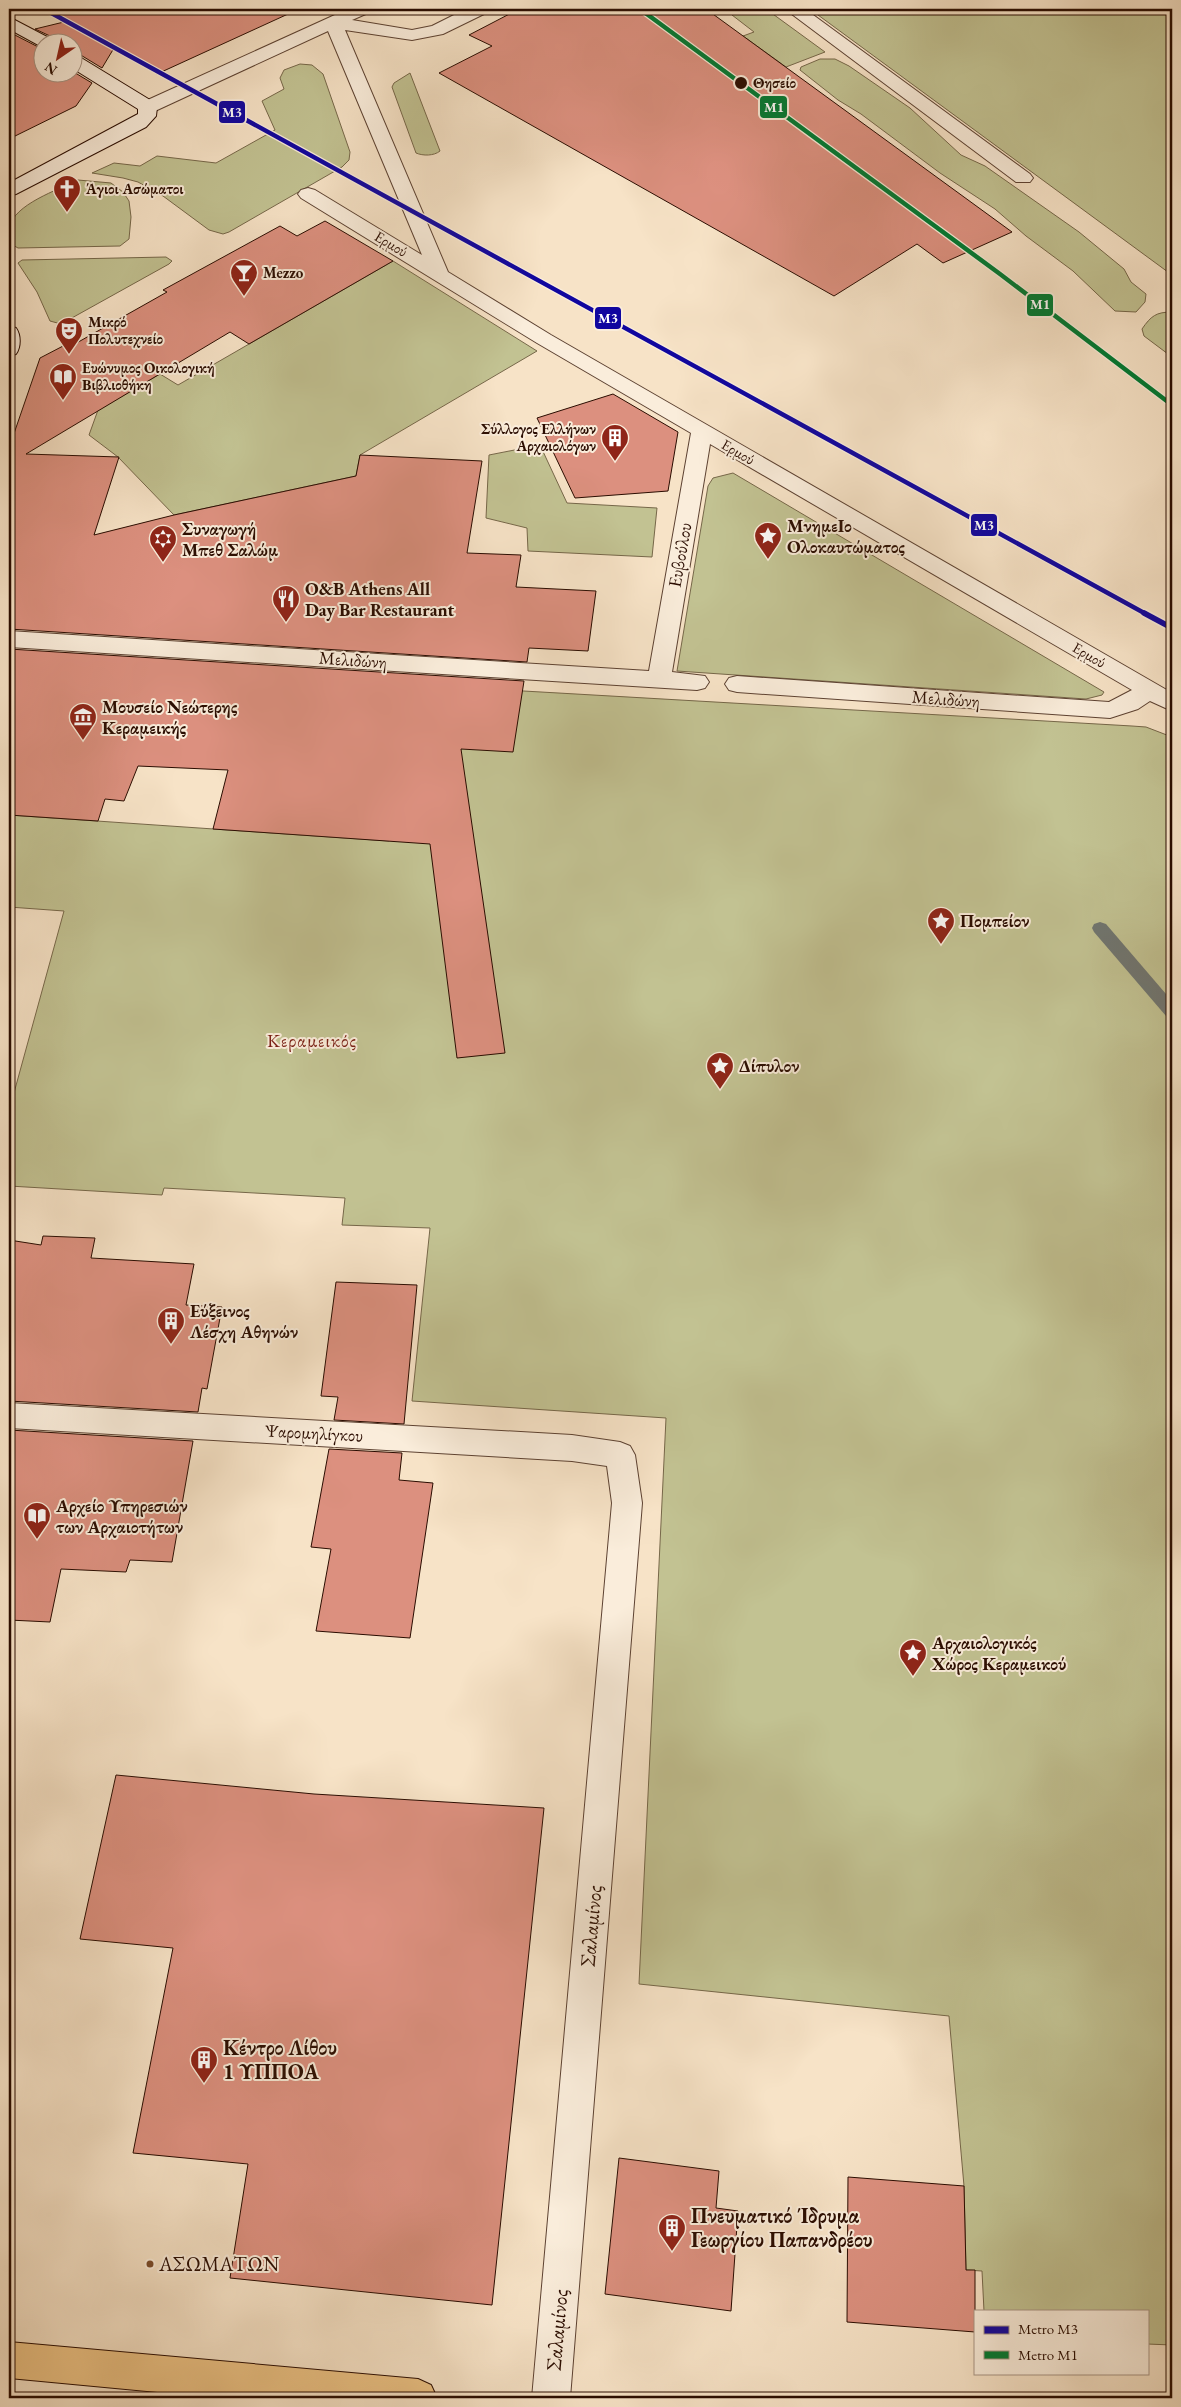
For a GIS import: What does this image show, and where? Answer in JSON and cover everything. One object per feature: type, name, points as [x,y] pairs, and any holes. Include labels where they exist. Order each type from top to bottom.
[{"type":"main road","points":[[9,2360],[418,2398]]},
{"type":"street","points":[[9,180],[148,107],[362,9]]},
{"type":"street","points":[[333,22],[404,34],[421,34],[437,30],[480,9]]},
{"type":"street","points":[[794,9],[1023,178]]},
{"type":"street","points":[[9,22],[32,36]]},
{"type":"street","points":[[333,22],[439,273]]},
{"type":"street","points":[[82,66],[148,107]]},
{"type":"street","points":[[9,190],[139,123],[147,116],[148,107]]},
{"type":"street","name":"Ερμού","points":[[308,194],[544,339],[1172,703]]},
{"type":"street","points":[[9,332],[9,350]]},
{"type":"street","name":"Ευβούλου","points":[[659,679],[702,432]]},
{"type":"street","name":"Μελιδώνη","points":[[9,639],[697,682]]},
{"type":"street","name":"Μελιδώνη","points":[[737,684],[1110,710],[1130,703],[1150,690]]},
{"type":"street","name":"Ψαρομηλίγκου","points":[[9,1415],[572,1448],[620,1455]]},
{"type":"street","name":"Σαλαμίνος","points":[[551,2398],[627,1503],[620,1455]]},
{"type":"green space","points":[[737,9],[766,9],[825,52],[786,67],[743,36],[754,32],[732,15],[740,12]]},
{"type":"green space","points":[[811,9],[1172,9],[1172,275],[818,15]]},
{"type":"green space","points":[[820,59],[835,59],[849,66],[910,108],[961,155],[985,166],[1079,232],[1124,269],[1131,282],[1146,294],[1145,302],[1136,312],[1115,311],[1073,271],[1026,236],[995,209],[940,173],[861,114],[838,100],[800,70],[801,67]]},
{"type":"green space","points":[[300,64],[312,65],[323,74],[350,152],[349,160],[342,167],[229,232],[223,234],[209,230],[163,196],[138,182],[92,173],[114,163],[140,166],[157,156],[216,163],[275,130],[262,101],[284,89],[280,78],[284,70]]},
{"type":"green space","points":[[410,73],[440,151],[432,155],[416,153],[392,87],[394,83]]},
{"type":"green space","points":[[78,180],[111,183],[123,192],[129,201],[131,217],[129,239],[120,246],[18,248],[9,243],[9,228],[19,212],[49,193]]},
{"type":"green space","points":[[166,257],[172,261],[169,264],[61,324],[50,321],[37,292],[18,263],[22,260]]},
{"type":"green space","points":[[393,261],[537,351],[360,455],[356,476],[174,515],[118,457],[89,435],[98,410],[160,374],[178,385]]},
{"type":"green space","points":[[1172,312],[1172,357],[1144,336],[1142,329],[1154,316]]},
{"type":"green space","points":[[540,445],[567,503],[657,508],[652,557],[528,551],[527,528],[486,518],[489,455]]},
{"type":"green space","points":[[733,473],[1104,692],[1102,695],[1086,699],[677,671],[708,486],[713,478]]},
{"type":"green space","name":"Αρχαιολογικός Χώρος Κεραμεικού","points":[[419,685],[1132,726],[1146,727],[1172,737],[1172,2345],[1148,2344],[1148,2310],[984,2310],[982,2271],[966,2270],[964,2186],[949,2016],[639,1984],[666,1418],[412,1401],[430,1228],[342,1225],[345,1198],[164,1188],[162,1195],[9,1186],[9,1111],[64,911],[9,907],[9,815],[389,841]]},
{"type":"building","points":[[48,9],[299,9],[157,74],[114,48],[102,68],[82,56],[82,32],[41,32],[35,29],[68,21]]},
{"type":"building","points":[[519,9],[706,9],[1012,232],[943,263],[917,244],[834,296],[439,73],[492,46],[469,35]]},
{"type":"building","points":[[13,34],[32,44],[32,82],[82,82],[82,77],[92,83],[76,106],[9,139],[9,35]]},
{"type":"building","points":[[325,221],[393,261],[249,344],[230,332],[26,454],[119,457],[94,535],[174,515],[356,476],[360,455],[482,461],[467,553],[521,555],[516,587],[596,591],[588,651],[529,648],[527,662],[9,629],[9,448],[40,358],[65,345],[73,345],[167,292],[163,290],[280,226],[297,236]]},
{"type":"building","name":"Σύλλογος Ελλήνων Αρχαιολόγων","points":[[613,394],[678,432],[668,491],[575,498],[537,418]]},
{"type":"building","points":[[9,649],[524,681],[513,752],[461,749],[505,1053],[457,1058],[430,844],[213,829],[228,770],[138,766],[124,801],[105,799],[98,821],[9,815]]},
{"type":"building","points":[[43,1236],[95,1238],[91,1258],[194,1264],[186,1305],[222,1307],[207,1389],[202,1388],[198,1412],[9,1401],[9,1240],[41,1245]]},
{"type":"building","points":[[336,1282],[417,1285],[404,1424],[334,1420],[338,1397],[321,1396]]},
{"type":"building","points":[[9,1430],[193,1441],[172,1562],[130,1560],[126,1572],[61,1569],[50,1622],[9,1620]]},
{"type":"building","points":[[329,1449],[402,1453],[399,1480],[433,1483],[410,1638],[316,1631],[331,1549],[311,1547]]},
{"type":"building","points":[[116,1775],[314,1794],[544,1808],[492,2305],[230,2278],[248,2164],[133,2153],[173,1948],[80,1939]]},
{"type":"building","name":"Πνευματικό Ίδρυμα Γεωργίου Παπανδρέου","points":[[619,2158],[719,2171],[716,2208],[738,2211],[731,2311],[605,2294]]},
{"type":"building","points":[[848,2177],[964,2186],[966,2270],[975,2270],[974,2332],[847,2322]]},
{"type":"waterway","points":[[1100,928],[1172,1012]]},
{"type":"metro line","name":"Μ3","points":[[44,9],[1172,628]]},
{"type":"metro line","name":"Μ1","points":[[640,9],[1000,274],[1172,405]]},
{"type":"place","name":"Θησείο","points":[[741,83]]},
{"type":"place","name":"Άγιοι Ασώματοι","points":[[67,213]]},
{"type":"place","name":"Mezzo","points":[[244,297]]},
{"type":"place","name":"Μικρό Πολυτεχνείο","points":[[69,355]]},
{"type":"place","name":"Ευώνυμος Οικολογική Βιβλιοθήκη","points":[[63,401]]},
{"type":"place","name":"Σύλλογος Ελλήνων Αρχαιολόγων","points":[[615,462]]},
{"type":"place","name":"ΜνημεΙο Ολοκαυτώματος","points":[[768,560]]},
{"type":"place","name":"Συναγωγή Μπεθ Σαλώμ","points":[[163,563]]},
{"type":"place","name":"O&B Athens All Day Bar Restaurant","points":[[286,623]]},
{"type":"place","name":"Μουσείο Νεώτερης Κεραμεικής","points":[[83,741]]},
{"type":"place","name":"Πομπείον","points":[[941,945]]},
{"type":"place","name":"Δίπυλον","points":[[720,1090]]},
{"type":"place","name":"Εύξεινος Λέσχη Αθηνών","points":[[171,1345]]},
{"type":"place","name":"Αρχείο Υπηρεσιών των Αρχαιοτήτων","points":[[37,1540]]},
{"type":"place","name":"Αρχαιολογικός Χώρος Κεραμεικού","points":[[913,1677]]},
{"type":"place","name":"Κέντρο Λίθου 1 ΥΠΠΟΑ","points":[[204,2084]]},
{"type":"place","name":"Πνευματικό Ίδρυμα Γεωργίου Παπανδρέου","points":[[672,2252]]},
{"type":"place","name":"ΑΣΩΜΑΤΩΝ","points":[[150,2264]]},
{"type":"district","name":"Κεραμεικός","points":[[312,1040]]}]
